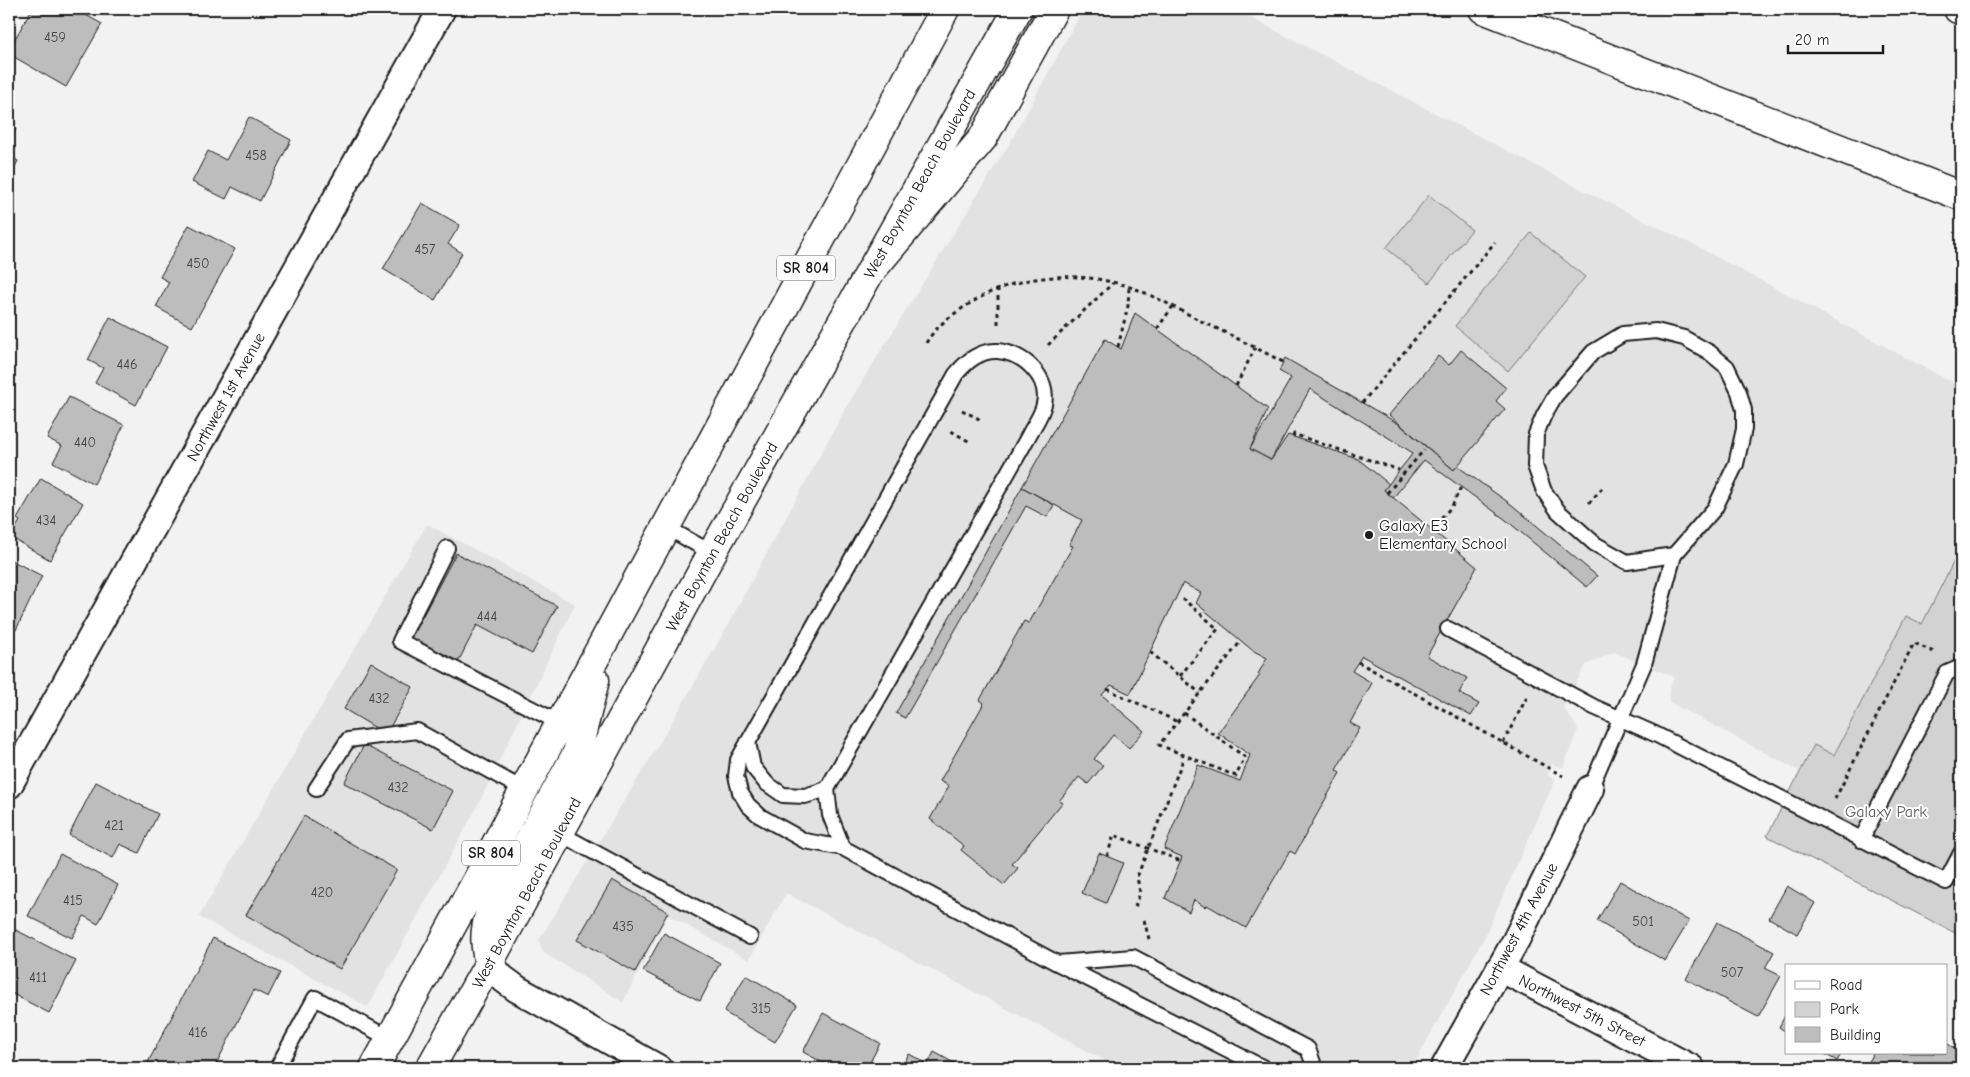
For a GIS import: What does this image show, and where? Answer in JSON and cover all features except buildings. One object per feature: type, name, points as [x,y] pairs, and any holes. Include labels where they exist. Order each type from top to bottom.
[{"type":"main road","name":"SR 804","points":[[374,1068],[945,9]]},
{"type":"main road","name":"West Boynton Beach Boulevard","points":[[430,1068],[712,553],[1018,9]]},
{"type":"main road","points":[[871,271],[984,138],[1054,9]]},
{"type":"main road","points":[[1483,9],[1961,196]]},
{"type":"main road","points":[[489,963],[485,947],[485,929],[490,912],[576,753],[606,637]]},
{"type":"street","name":"Northwest 1st Avenue","points":[[9,785],[442,9]]},
{"type":"street","name":"Northwest 4th Avenue","points":[[1444,1068],[1516,940],[1590,789]]},
{"type":"street","points":[[489,963],[502,978],[517,989],[657,1068]]},
{"type":"street","name":"Northwest 5th Street","points":[[1500,968],[1691,1068]]},
{"type":"lane","points":[[1590,789],[1644,664],[1674,555],[1715,508],[1736,464],[1744,429],[1744,410],[1739,392],[1727,367],[1709,352],[1684,338],[1656,331],[1623,334],[1593,352],[1555,396],[1536,434],[1535,466],[1544,491],[1558,511],[1595,544],[1627,562],[1674,555]]},
{"type":"lane","points":[[843,848],[830,815],[827,789],[1039,417],[1044,404],[1043,387],[1037,373],[1026,361],[1012,354],[996,351],[981,354],[967,362],[956,374],[738,760],[736,776],[740,792],[748,805],[760,816],[805,841],[843,848],[1056,963],[1264,1068]]},
{"type":"lane","points":[[666,527],[712,553]]},
{"type":"lane","points":[[447,548],[400,640],[560,723]]},
{"type":"lane","points":[[1448,629],[1594,707],[1659,737],[1946,882],[1961,853]]},
{"type":"lane","points":[[1861,840],[1947,673],[1961,667]]},
{"type":"lane","points":[[316,789],[348,740],[417,731],[524,790]]},
{"type":"lane","points":[[748,742],[753,767],[766,784],[783,795],[805,796],[827,789]]},
{"type":"lane","points":[[559,833],[750,937]]},
{"type":"lane","points":[[1056,963],[1133,956],[1308,1048],[1315,1068]]},
{"type":"lane","points":[[278,1068],[315,998],[390,1039]]},
{"type":"path","points":[[1362,403],[1495,242]]},
{"type":"path","points":[[926,343],[932,332],[954,314],[998,288],[1014,282],[1053,276],[1089,278],[1128,288],[1173,306],[1283,362]]},
{"type":"path","points":[[1048,345],[1113,283]]},
{"type":"path","points":[[998,288],[998,324]]},
{"type":"path","points":[[1118,347],[1128,306],[1128,288]]},
{"type":"path","points":[[1157,329],[1173,306]]},
{"type":"path","points":[[1236,386],[1255,348]]},
{"type":"path","points":[[959,408],[981,420]]},
{"type":"path","points":[[947,429],[970,442]]},
{"type":"path","points":[[1293,436],[1294,434],[1399,470]]},
{"type":"path","points":[[1387,493],[1424,450]]},
{"type":"path","points":[[1589,503],[1604,486]]},
{"type":"path","points":[[1432,530],[1452,506],[1461,487]]},
{"type":"path","points":[[1180,676],[1218,629],[1183,599]]},
{"type":"path","points":[[1184,713],[1245,757],[1236,776],[1184,757],[1159,745],[1178,722],[1184,713],[1241,641]]},
{"type":"path","points":[[1835,798],[1914,643],[1940,655]]},
{"type":"path","points":[[1150,652],[1200,693]]},
{"type":"path","points":[[1358,662],[1564,776]]},
{"type":"path","points":[[1503,743],[1538,677]]},
{"type":"path","points":[[1107,689],[1178,722]]},
{"type":"path","points":[[1135,907],[1140,893],[1137,877],[1184,757]]},
{"type":"path","points":[[1107,856],[1114,835],[1181,861]]},
{"type":"shaded area","name":"Galaxy E3 Elementary School","points":[[1083,9],[1234,9],[1573,185],[1696,246],[1961,387],[1961,547],[1922,624],[1906,616],[1834,756],[1814,745],[1799,771],[1669,702],[1669,691],[1674,677],[1614,652],[1586,665],[1563,707],[1578,729],[1563,768],[1552,764],[1547,775],[1555,780],[1485,936],[1412,1068],[1119,1068],[786,893],[749,960],[668,915],[623,1002],[543,952],[539,940],[671,724],[720,639],[848,404],[1014,136]]},
{"type":"shaded area","points":[[427,524],[575,604],[476,809],[368,1007],[199,917]]},
{"type":"green space","points":[[1429,195],[1472,230],[1429,283],[1386,248]]},
{"type":"green space","points":[[1531,233],[1585,277],[1508,371],[1455,326]]},
{"type":"green space","name":"Galaxy Park","points":[[1961,547],[1961,936],[1767,836],[1814,745],[1834,755],[1906,616],[1922,624]]},
{"type":"place","name":"Galaxy E3 Elementary School","points":[[1369,535]]}]
